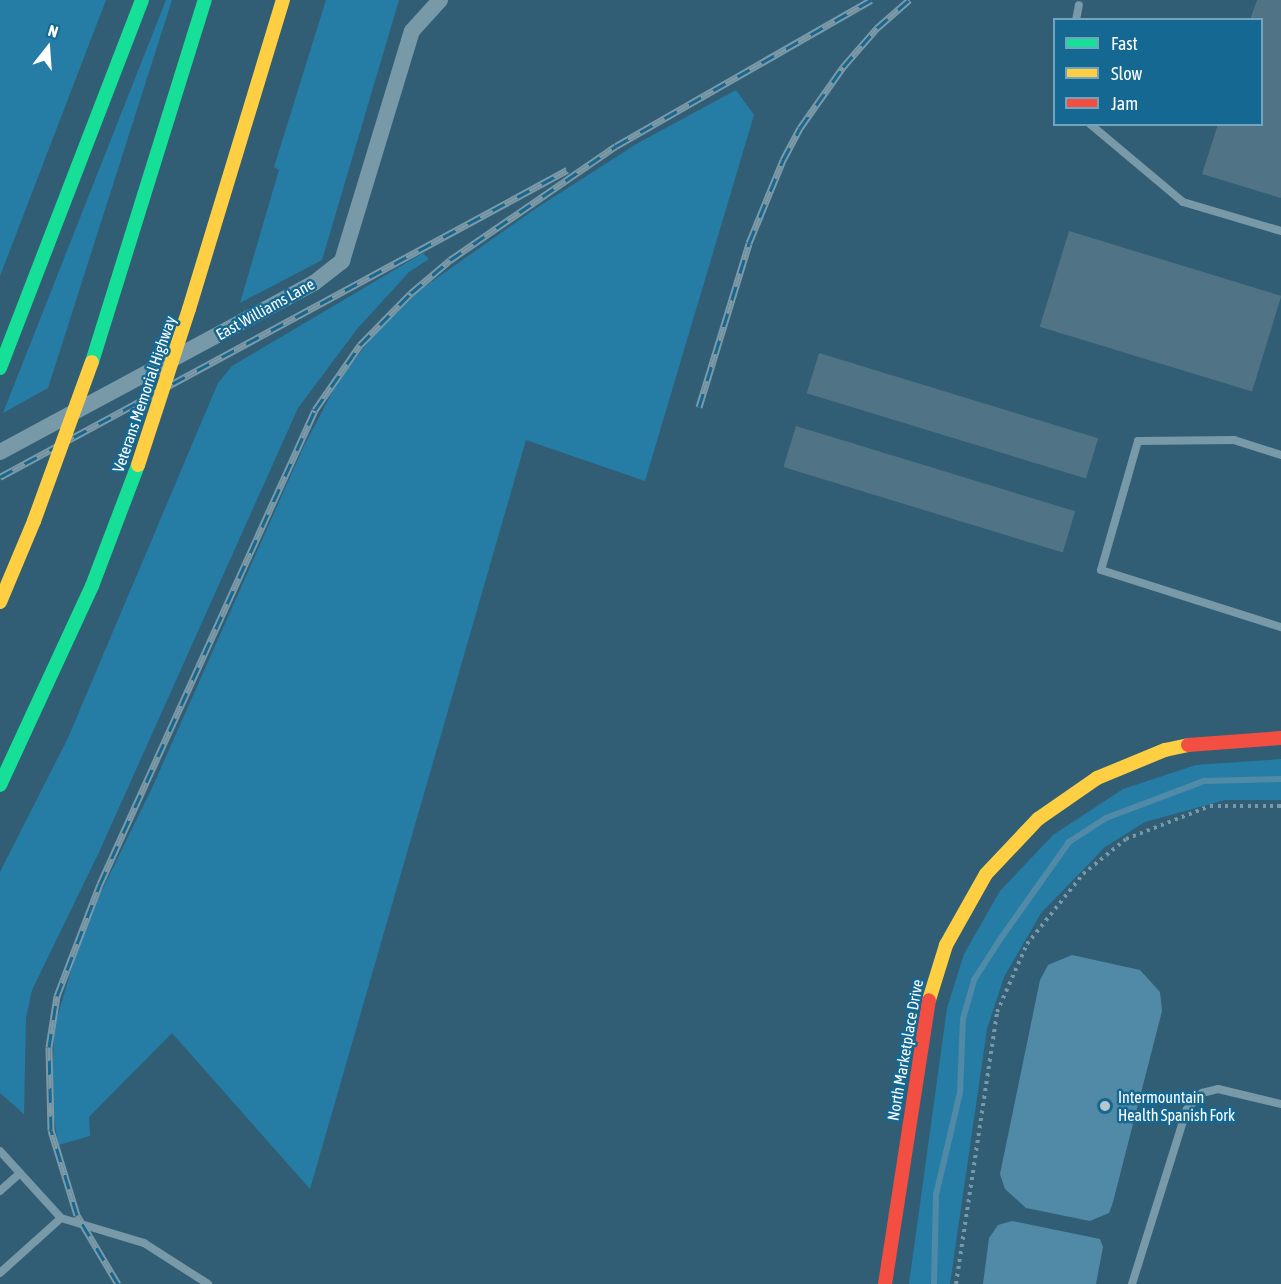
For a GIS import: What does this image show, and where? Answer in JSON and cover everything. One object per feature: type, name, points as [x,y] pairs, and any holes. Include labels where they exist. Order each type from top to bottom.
[{"type":"main road","points":[[0,368],[142,0]]},
{"type":"main road","points":[[0,602],[34,520],[92,362],[205,0]]},
{"type":"main road","name":"Veterans Memorial Highway","points":[[0,785],[87,597],[138,465],[189,309],[283,0]]},
{"type":"main road","name":"North Marketplace Drive","points":[[885,1284],[925,1013],[937,971],[959,916],[986,874],[1038,819],[1097,778],[1165,750],[1247,737],[1281,738]]},
{"type":"street","name":"East Williams Lane","points":[[0,452],[314,283],[342,261],[412,32],[440,0]]},
{"type":"lane","points":[[1076,18],[1079,5]]},
{"type":"lane","points":[[1092,126],[1183,202],[1281,231]]},
{"type":"lane","points":[[1281,455],[1234,440],[1138,441],[1101,570],[1281,627]]},
{"type":"lane","points":[[1132,1284],[1187,1109],[1202,1093],[1218,1089],[1281,1104]]},
{"type":"lane","points":[[0,1151],[62,1218],[144,1243],[208,1284]]},
{"type":"lane","points":[[0,1191],[20,1173]]},
{"type":"lane","points":[[0,1274],[62,1218]]},
{"type":"path","points":[[956,1284],[997,1012],[1026,944],[1083,874],[1126,839],[1210,806],[1281,806]]},
{"type":"shaded area","points":[[0,0],[106,0],[0,276]]},
{"type":"shaded area","points":[[166,0],[172,0],[48,388],[3,413]]},
{"type":"shaded area","points":[[326,0],[399,0],[322,260],[240,303],[279,170],[274,167]]},
{"type":"shaded area","points":[[736,90],[754,115],[645,481],[526,440],[310,1189],[172,1033],[89,1117],[90,1136],[58,1145],[52,1103],[54,1028],[84,927],[152,788],[303,448],[338,381],[373,336],[417,292],[535,209],[638,143]]},
{"type":"shaded area","points":[[423,253],[429,259],[409,272],[357,329],[298,408],[100,850],[32,990],[26,1018],[24,1114],[0,1093],[0,872],[68,738],[218,383],[232,366]]},
{"type":"shaded area","points":[[1281,759],[1281,800],[1225,800],[1145,822],[1105,847],[1041,913],[1004,977],[987,1029],[950,1284],[909,1284],[947,1008],[964,954],[1000,891],[1053,835],[1123,789],[1196,765]]},
{"type":"shaded area","points":[[1072,955],[1140,970],[1160,992],[1162,1011],[1113,1202],[1109,1213],[1090,1221],[1026,1208],[1005,1189],[1000,1174],[1040,980],[1048,965]]},
{"type":"shaded area","points":[[1012,1221],[1100,1239],[1103,1247],[1096,1284],[983,1284],[989,1238],[998,1225]]},
{"type":"building","points":[[1257,0],[1281,0],[1281,198],[1202,174],[1217,126],[1263,126],[1263,18],[1251,18]]},
{"type":"building","points":[[1069,231],[1281,296],[1252,392],[1040,327]]},
{"type":"building","points":[[819,353],[1098,438],[1086,479],[807,393]]},
{"type":"building","points":[[796,426],[1075,511],[1063,552],[783,467]]},
{"type":"waterway","points":[[934,1284],[936,1195],[960,1093],[963,1019],[974,980],[1001,938],[1069,842],[1106,818],[1204,781],[1281,779]]},
{"type":"railway","points":[[118,1284],[77,1215],[51,1130],[49,1047],[57,996],[100,884],[315,410],[360,345],[411,293],[450,260],[616,146],[871,0]]},
{"type":"railway","points":[[699,407],[749,243],[783,160],[800,128],[843,67],[877,28],[909,0]]},
{"type":"railway","points":[[0,477],[567,170]]},
{"type":"traffic: fast","points":[[0,368],[142,0]]},
{"type":"traffic: fast","points":[[92,362],[205,0]]},
{"type":"traffic: fast","points":[[0,785],[92,586],[138,465]]},
{"type":"traffic: slow","points":[[189,309],[283,0]]},
{"type":"traffic: slow","points":[[138,465],[189,309]]},
{"type":"traffic: slow","points":[[34,521],[92,362]]},
{"type":"traffic: slow","points":[[0,602],[34,521]]},
{"type":"traffic: slow","points":[[929,1000],[946,945],[986,874],[1038,819],[1097,778],[1165,750],[1188,745]]},
{"type":"traffic: jam","points":[[1188,745],[1281,738]]},
{"type":"traffic: jam","points":[[885,1284],[929,1000]]},
{"type":"place","name":"Intermountain Health Spanish Fork","points":[[1105,1106]]}]
